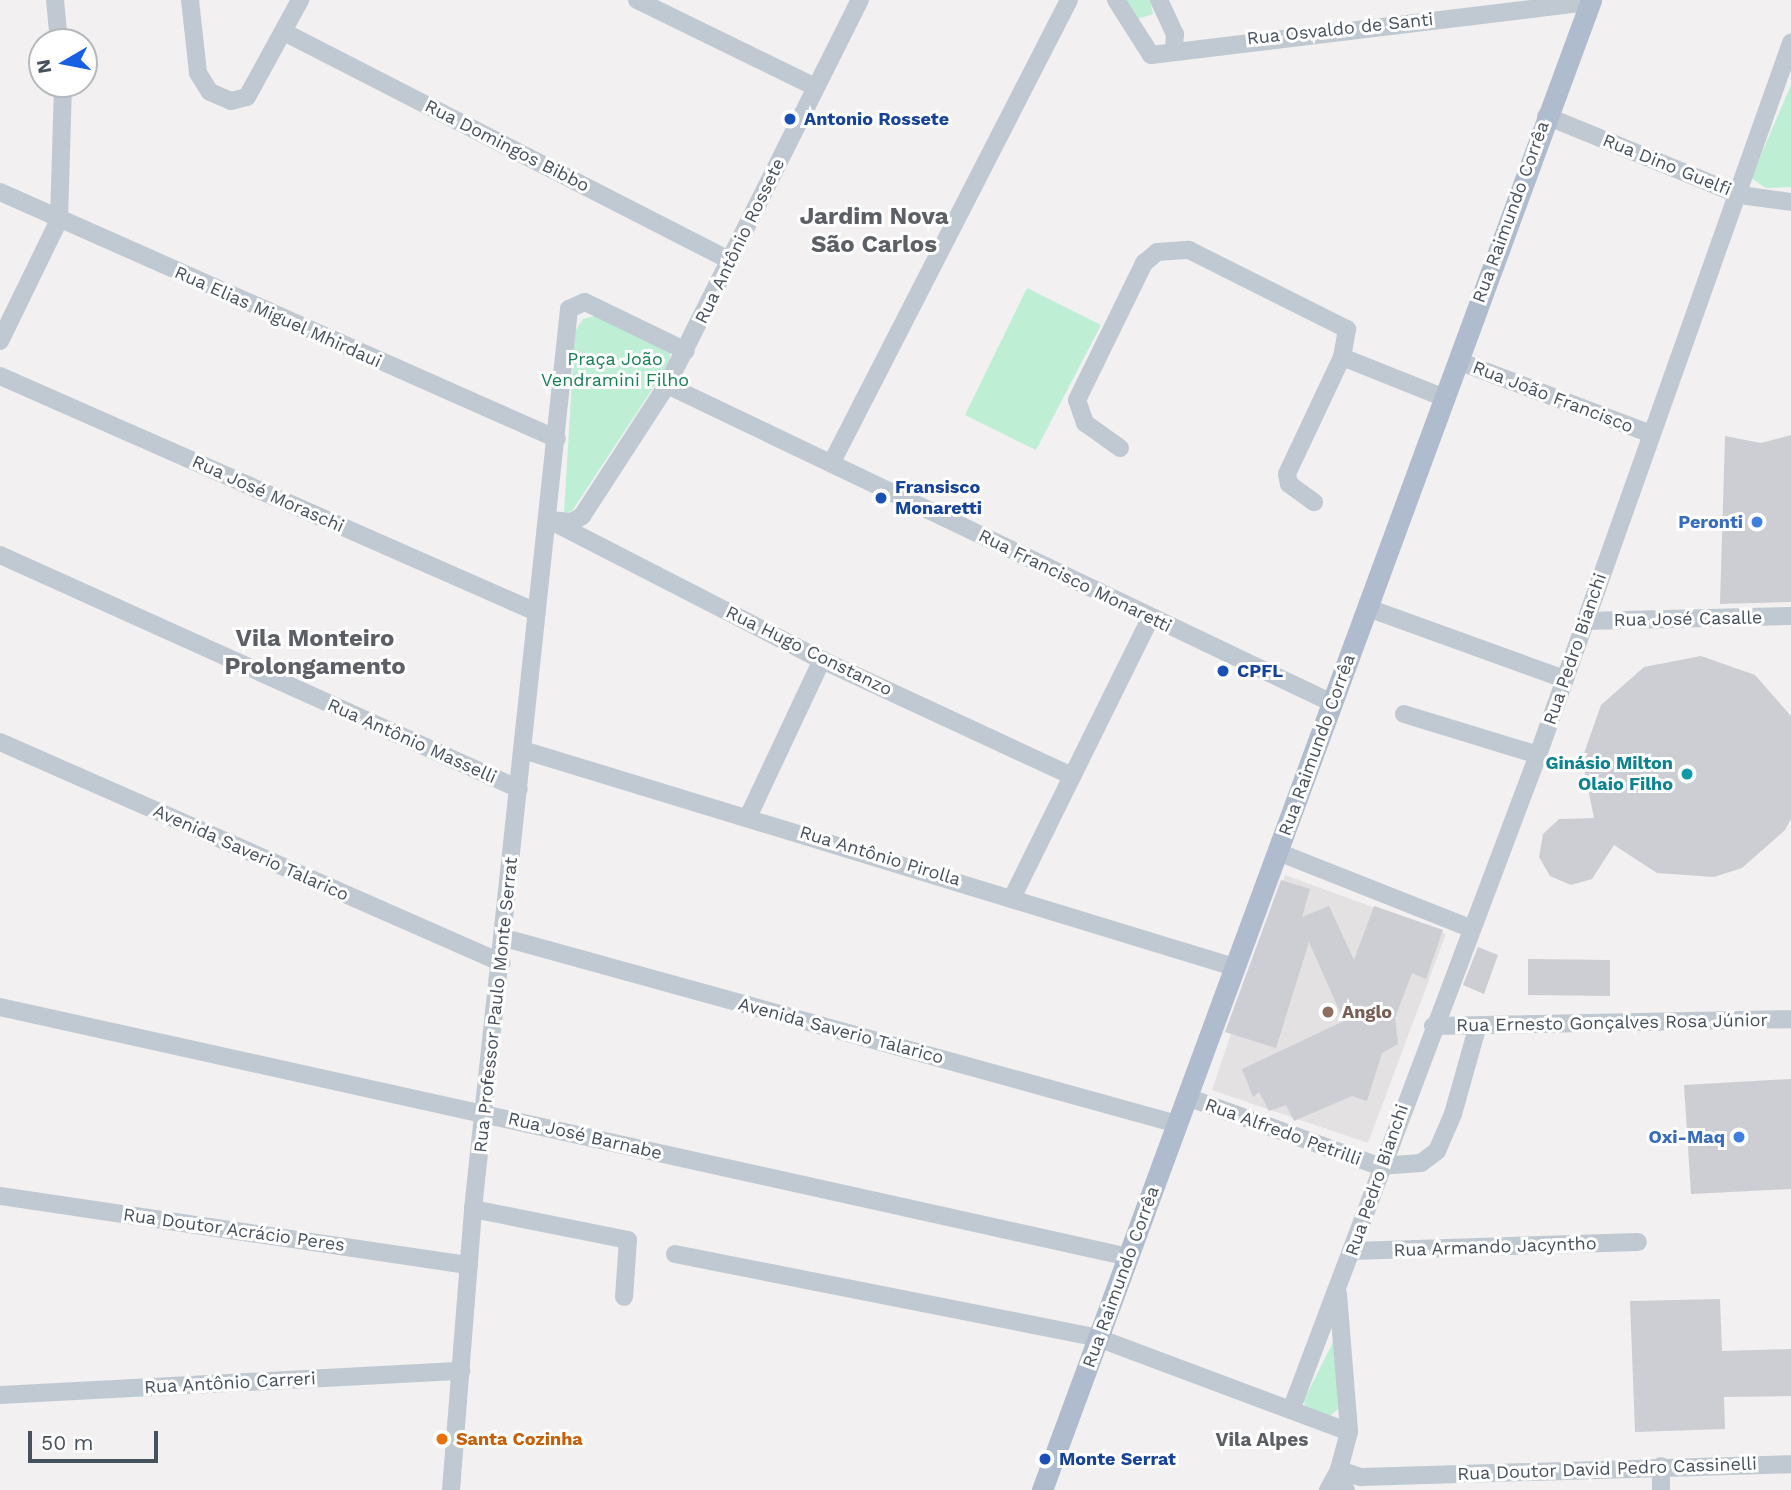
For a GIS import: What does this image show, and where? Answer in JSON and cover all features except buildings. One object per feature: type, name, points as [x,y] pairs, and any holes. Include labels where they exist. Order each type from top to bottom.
[{"type":"main road","name":"Rua Raimundo Corrêa","points":[[1042,1490],[1368,608],[1546,116],[1591,1]]},
{"type":"street","points":[[55,0],[58,28]]},
{"type":"street","points":[[190,0],[198,73],[215,96],[247,97],[300,0]]},
{"type":"street","points":[[637,0],[816,87]]},
{"type":"street","name":"Rua Antônio Rossete","points":[[549,520],[572,522],[582,516],[667,385],[860,0]]},
{"type":"street","points":[[832,462],[1069,0]]},
{"type":"street","name":"Rua Osvaldo de Santi","points":[[1116,0],[1144,51],[1151,55],[1174,48],[1591,1]]},
{"type":"street","points":[[1159,0],[1175,34],[1174,48]]},
{"type":"street","name":"Rua Domingos Bibbo","points":[[284,32],[729,260]]},
{"type":"street","name":"Rua Pedro Bianchi","points":[[1291,1410],[1338,1290],[1379,1167],[1538,755],[1649,433],[1740,195],[1791,43]]},
{"type":"street","points":[[0,341],[59,220],[63,98]]},
{"type":"street","name":"Rua Dino Guelfi","points":[[1546,116],[1740,195],[1791,202]]},
{"type":"street","name":"Rua Elias Miguel Mhirdaui","points":[[0,192],[557,439]]},
{"type":"street","points":[[1120,448],[1085,423],[1077,400],[1144,263],[1157,252],[1189,250],[1341,321],[1348,338],[1342,357],[1287,474],[1289,484],[1314,502]]},
{"type":"street","points":[[549,520],[572,304],[584,302],[686,351]]},
{"type":"street","points":[[1342,357],[1445,398]]},
{"type":"street","name":"Rua João Francisco","points":[[1458,361],[1649,433]]},
{"type":"street","name":"Rua José Moraschi","points":[[0,376],[536,612]]},
{"type":"street","name":"Rua Francisco Monaretti","points":[[667,385],[832,462],[1150,619],[1332,703]]},
{"type":"street","name":"Rua Professor Paulo Monte Serrat","points":[[451,1490],[473,1209],[505,938],[536,612],[549,520]]},
{"type":"street","name":"Rua Hugo Constanzo","points":[[549,520],[822,660],[1072,776]]},
{"type":"street","name":"Rua Antônio Masselli","points":[[0,555],[519,789]]},
{"type":"street","points":[[1368,608],[1564,679]]},
{"type":"street","name":"Rua José Casalle","points":[[1585,621],[1791,617]]},
{"type":"street","points":[[1013,896],[1150,619]]},
{"type":"street","points":[[748,817],[822,660]]},
{"type":"street","points":[[1404,714],[1538,755]]},
{"type":"street","name":"Avenida Saverio Talarico","points":[[0,742],[502,963]]},
{"type":"street","name":"Rua Antônio Pirolla","points":[[523,750],[1013,896],[1234,967]]},
{"type":"street","points":[[1278,852],[1470,928]]},
{"type":"street","name":"Avenida Saverio Talarico","points":[[505,938],[1177,1124]]},
{"type":"street","name":"Rua José Barnabe","points":[[0,1007],[1129,1257]]},
{"type":"street","name":"Rua Ernesto Gonçalves Rosa Júnior","points":[[1433,1026],[1791,1019]]},
{"type":"street","points":[[1379,1167],[1421,1163],[1437,1151],[1479,1025]]},
{"type":"street","name":"Rua Alfredo Petrilli","points":[[1187,1097],[1379,1167]]},
{"type":"street","name":"Rua Doutor Acrácio Peres","points":[[0,1196],[468,1265]]},
{"type":"street","points":[[473,1209],[628,1240],[624,1297]]},
{"type":"street","name":"Rua Armando Jacyntho","points":[[1352,1251],[1638,1242]]},
{"type":"street","points":[[675,1254],[1098,1338],[1349,1432]]},
{"type":"street","points":[[1328,1490],[1339,1470],[1349,1432],[1338,1290]]},
{"type":"street","name":"Rua Antônio Carreri","points":[[0,1395],[461,1371]]},
{"type":"street","name":"Rua Doutor David Pedro Cassinelli","points":[[1339,1470],[1361,1477],[1661,1465],[1791,1464]]},
{"type":"street","points":[[1661,1465],[1661,1490]]},
{"type":"street","points":[[1339,1470],[1346,1490]]},
{"type":"shaded area","name":"Anglo","points":[[1285,875],[1446,934],[1368,1143],[1212,1090]]},
{"type":"green space","points":[[1126,0],[1150,0],[1153,14],[1137,19]]},
{"type":"green space","points":[[1791,85],[1791,187],[1766,188],[1751,178]]},
{"type":"green space","points":[[1027,288],[1101,325],[1036,450],[965,415]]},
{"type":"green space","name":"Praça João Vendramini Filho","points":[[598,315],[670,352],[670,362],[572,511],[564,513],[575,331],[583,319]]},
{"type":"green space","points":[[1335,1338],[1338,1409],[1330,1416],[1305,1407],[1304,1400]]},
{"type":"place","name":"Antonio Rossete","points":[[790,119]]},
{"type":"place","name":"Fransisco Monaretti","points":[[881,498]]},
{"type":"place","name":"Peronti","points":[[1757,522]]},
{"type":"place","name":"CPFL","points":[[1223,671]]},
{"type":"place","name":"Ginásio Milton Olaio Filho","points":[[1687,774]]},
{"type":"place","name":"Anglo","points":[[1328,1012]]},
{"type":"place","name":"Oxi-Maq","points":[[1739,1137]]},
{"type":"place","name":"Santa Cozinha","points":[[442,1439]]},
{"type":"place","name":"Monte Serrat","points":[[1045,1459]]},
{"type":"district","name":"Jardim Nova São Carlos","points":[[874,231]]},
{"type":"district","name":"Vila Monteiro Prolongamento","points":[[315,653]]},
{"type":"district","name":"Vila Alpes","points":[[1262,1440]]}]
